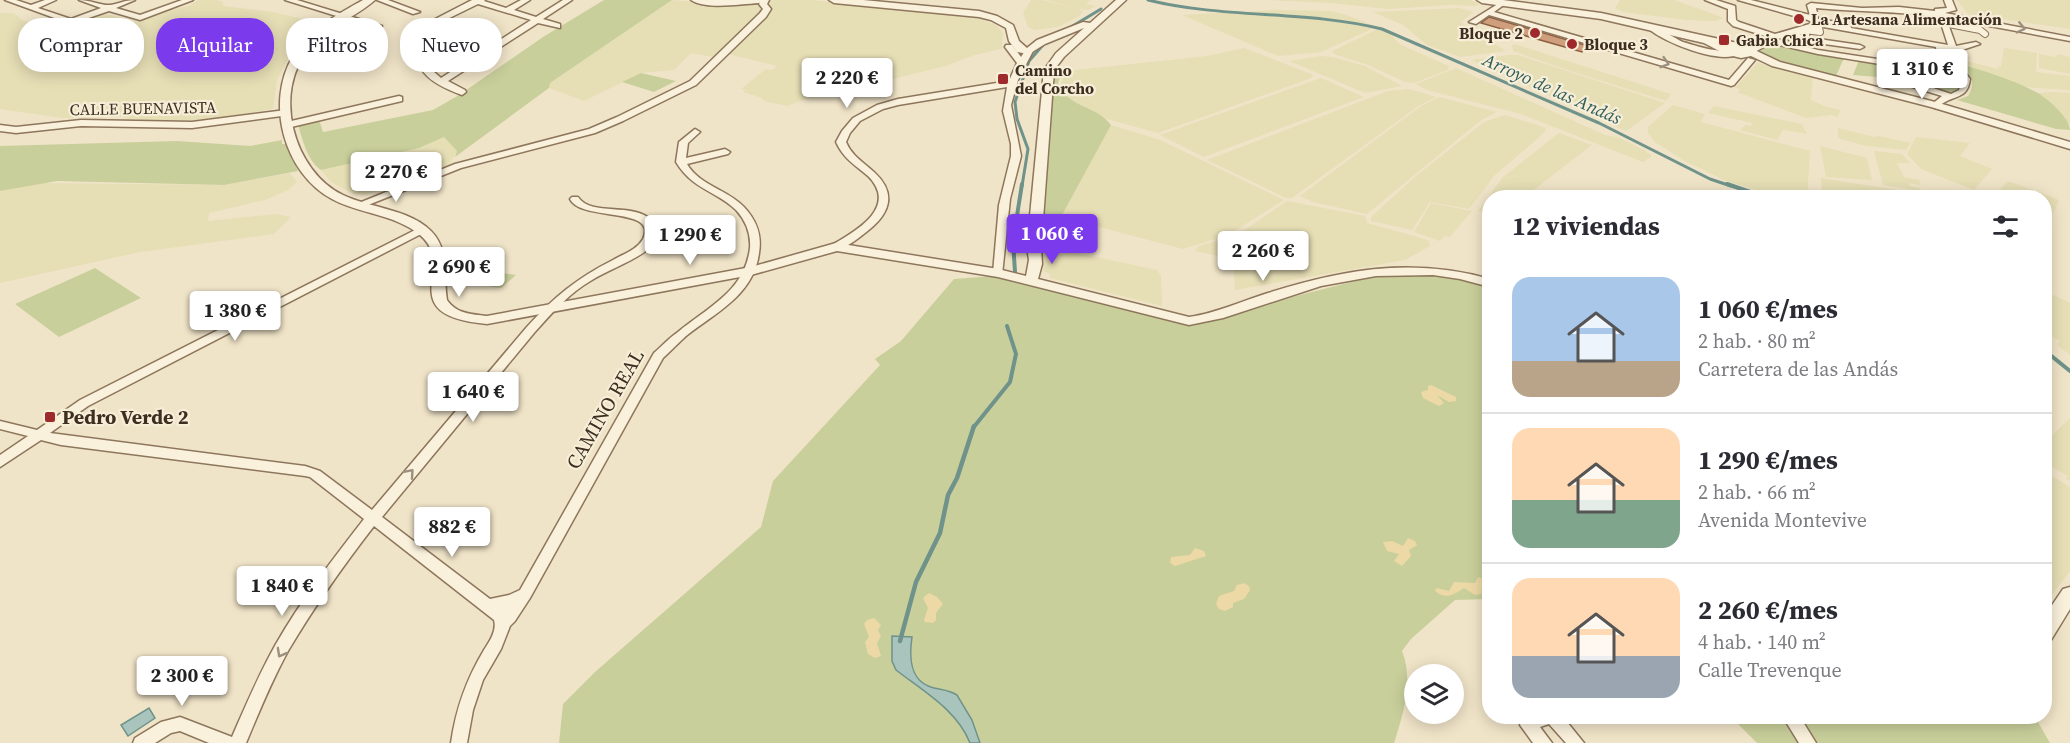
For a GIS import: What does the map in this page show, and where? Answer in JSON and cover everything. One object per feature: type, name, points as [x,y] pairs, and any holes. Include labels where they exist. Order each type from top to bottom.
[{"type":"street","points":[[9,0],[71,22],[131,0]]},
{"type":"street","points":[[30,8],[52,0]]},
{"type":"street","points":[[82,0],[140,18],[189,0]]},
{"type":"street","points":[[289,0],[353,18]]},
{"type":"street","points":[[370,0],[343,15],[318,35],[297,57],[286,85],[287,119],[300,160],[313,180],[334,195],[421,230],[428,235],[435,248],[437,290],[441,301],[447,310],[470,320],[487,320],[751,271],[836,247],[861,233],[873,222],[884,202],[879,184],[851,160],[841,142],[850,125],[858,117],[883,105],[1014,83]]},
{"type":"street","points":[[381,0],[416,12]]},
{"type":"street","points":[[507,10],[526,0]]},
{"type":"street","points":[[442,81],[568,0]]},
{"type":"street","points":[[696,0],[722,3],[759,0]]},
{"type":"street","points":[[359,205],[458,166],[592,131],[670,95],[693,83],[763,15],[767,9],[764,4],[765,0]]},
{"type":"street","points":[[834,0],[979,14],[994,18],[1010,27],[1022,51],[1007,110],[1016,139],[1016,158],[1008,180],[1003,205],[998,273]]},
{"type":"street","points":[[1030,281],[1035,271],[1037,256],[1034,247],[1049,70],[1076,34],[1121,0]]},
{"type":"street","points":[[1482,0],[1587,13],[1707,41],[1825,76],[1935,105],[2070,146]]},
{"type":"street","points":[[1709,0],[1732,9],[1732,21],[1736,24],[1818,52],[1962,75]]},
{"type":"street","points":[[1742,0],[1815,23],[1847,30],[1940,47],[1976,44]]},
{"type":"street","points":[[1815,23],[1820,32],[1819,28],[1815,27],[1786,35],[1807,39],[1815,23],[1811,5],[1862,10],[1949,11],[1953,9],[1948,0]]},
{"type":"street","points":[[442,18],[476,1],[557,26]]},
{"type":"street","points":[[1473,22],[1507,3]]},
{"type":"street","points":[[1899,9],[1980,30],[1985,34]]},
{"type":"street","points":[[1488,12],[1731,83],[1751,54],[1773,38],[1860,47]]},
{"type":"street","points":[[1022,51],[1076,34],[1097,19]]},
{"type":"street","points":[[1943,20],[1993,22],[2070,39]]},
{"type":"street","points":[[1943,20],[1955,47],[1950,59]]},
{"type":"street","points":[[1652,28],[1656,33],[1682,43],[1722,54],[1815,23]]},
{"type":"street","points":[[1935,105],[1943,98],[1962,94],[1965,90],[1966,79],[1950,59],[1940,56],[1940,47]]},
{"type":"street","points":[[426,72],[462,92]]},
{"type":"street","points":[[1903,81],[1950,96]]},
{"type":"street","name":"CALLE BUENAVISTA","points":[[0,128],[16,130],[81,123],[192,125],[287,119],[399,99]]},
{"type":"street","points":[[694,132],[684,142],[681,162],[725,152]]},
{"type":"street","name":"CAMINO REAL","points":[[459,743],[468,699],[476,679],[501,635],[503,623],[510,617],[525,594],[658,356],[680,336],[724,304],[742,286],[751,271],[755,239],[753,227],[746,215],[736,204],[698,184],[681,162]]},
{"type":"street","points":[[238,743],[264,683],[289,637],[317,590],[371,517],[550,309],[585,278],[644,247],[650,238],[652,229],[649,222],[639,216],[591,209],[577,203],[575,199]]},
{"type":"street","points":[[0,462],[84,403],[421,230]]},
{"type":"street","points":[[836,247],[998,273],[1189,321],[1209,318],[1308,286],[1394,269],[1434,270],[1482,280]]},
{"type":"street","points":[[0,425],[38,435],[106,446],[315,474],[488,605],[500,616],[503,623]]},
{"type":"street","points":[[488,605],[511,601],[525,594]]},
{"type":"street","points":[[2052,622],[2070,594]]},
{"type":"street","points":[[141,743],[167,727],[180,724],[228,743]]},
{"type":"street","points":[[1530,724],[1528,725],[1544,743]]},
{"type":"street","points":[[1559,724],[1576,743]]},
{"type":"street","points":[[1796,724],[1808,743]]},
{"type":"shaded area","points":[[198,0],[217,0],[223,2],[223,6],[273,12],[299,18],[286,18],[286,63],[277,80],[273,109],[211,120],[183,121],[129,120],[123,117],[62,118],[0,109],[0,13],[14,13],[20,18],[18,72],[144,72],[144,19],[169,10],[189,6]]},
{"type":"shaded area","points":[[672,0],[706,3],[758,2],[762,13],[713,57],[691,53],[674,70],[641,73],[584,101],[549,88],[550,83]]},
{"type":"shaded area","points":[[772,0],[811,0],[970,15],[996,25],[1003,33],[1004,48],[893,79],[847,84],[787,106],[764,101],[741,89],[766,69],[772,70],[777,66],[728,54],[768,14],[770,8],[766,4]]},
{"type":"shaded area","points":[[1031,0],[1042,0],[1078,9],[1046,0],[1091,0],[1086,4],[1096,6],[1088,10],[1079,9],[1083,12],[1078,17],[1058,27],[1035,30],[1028,27],[1023,13]]},
{"type":"shaded area","points":[[1265,0],[1471,0],[1480,4],[1388,9],[1332,3]]},
{"type":"shaded area","points":[[1620,0],[1674,0],[1724,18],[1716,21],[1686,20],[1623,12],[1615,8]]},
{"type":"shaded area","points":[[1957,0],[2070,0],[2070,29],[1968,14]]},
{"type":"shaded area","points":[[1459,8],[1473,12],[1461,22],[1506,51],[1460,57],[1427,45],[1403,25],[1373,12]]},
{"type":"shaded area","points":[[1277,10],[1331,11],[1372,25],[1372,29],[1321,52],[1278,56],[1182,15]]},
{"type":"shaded area","points":[[101,15],[122,18],[93,18]]},
{"type":"shaded area","points":[[1378,29],[1383,29],[1392,35],[1398,43],[1449,66],[1448,70],[1414,83],[1405,82],[1368,65],[1334,54],[1332,51]]},
{"type":"shaded area","points":[[1515,44],[1671,94],[1666,101],[1564,69],[1513,51],[1512,45]]},
{"type":"shaded area","points":[[1244,48],[1314,75],[1309,79],[1158,133],[1107,119],[1069,98],[1060,87],[1066,71],[1207,56]]},
{"type":"shaded area","points":[[2004,48],[2037,53],[2036,72],[2070,76],[2070,90],[2022,87],[1960,64],[1963,60],[1998,69],[1998,66],[2001,67]]},
{"type":"shaded area","points":[[2039,54],[2055,57],[2058,54],[2070,57],[2070,74],[2039,68]]},
{"type":"shaded area","points":[[1518,55],[1665,103],[1626,131],[1471,60]]},
{"type":"shaded area","points":[[1321,56],[1365,66],[1402,86],[1365,93],[1289,61]]},
{"type":"shaded area","points":[[1757,63],[1813,76],[1811,100],[1840,110],[1838,117],[1831,115],[1806,118],[1737,92],[1741,89],[1735,88]]},
{"type":"shaded area","points":[[1456,68],[1605,135],[1617,137],[1652,156],[1643,162],[1521,114],[1427,90],[1416,84]]},
{"type":"shaded area","points":[[1321,78],[1364,97],[1204,157],[1160,135]]},
{"type":"shaded area","points":[[1409,89],[1436,97],[1417,107],[1292,198],[1286,198],[1207,160],[1388,91]]},
{"type":"shaded area","points":[[2038,93],[2070,93],[2070,125]]},
{"type":"shaded area","points":[[1440,97],[1496,112],[1480,121],[1367,214],[1313,202],[1300,196],[1421,106]]},
{"type":"shaded area","points":[[1673,105],[1705,114],[1701,122],[1810,151],[1808,190],[1756,190],[1726,181],[1683,160],[1655,142],[1648,133],[1648,127]]},
{"type":"shaded area","points":[[1714,106],[1802,124],[1807,134],[1783,130],[1777,140],[1740,130],[1745,125],[1751,126],[1752,123],[1708,113]]},
{"type":"shaded area","points":[[1505,115],[1546,128],[1544,133],[1494,176],[1469,209],[1430,202],[1412,230],[1371,221],[1371,217],[1416,176],[1484,122]]},
{"type":"shaded area","points":[[1111,125],[1160,140],[1284,200],[1228,235],[1183,249],[1061,217]]},
{"type":"shaded area","points":[[1838,128],[1911,143],[1906,150],[1866,146],[1838,138]]},
{"type":"shaded area","points":[[1559,133],[1592,145],[1533,190],[1493,190],[1503,177]]},
{"type":"shaded area","points":[[444,137],[457,151],[449,165],[365,195],[354,194],[331,182],[321,170],[419,148]]},
{"type":"shaded area","points":[[1916,137],[1970,143],[1960,156],[1992,169],[1974,190],[1921,169],[1907,154]]},
{"type":"shaded area","points":[[1820,146],[1867,158],[1872,180],[1826,177]]},
{"type":"shaded area","points":[[1874,151],[1902,154],[1910,163],[1897,163],[1904,177],[1919,180],[1921,185],[1908,183],[1920,190],[1915,190],[1883,185]]},
{"type":"shaded area","points":[[290,173],[297,182],[288,190],[265,200],[209,213],[208,221],[276,214],[291,217],[274,234],[140,252],[0,283],[0,191],[37,183],[224,185]]},
{"type":"shaded area","points":[[1821,178],[1897,190],[1822,190]]},
{"type":"shaded area","points":[[2008,181],[2032,190],[2000,190]]},
{"type":"shaded area","points":[[2052,197],[2059,200],[2052,217]]},
{"type":"shaded area","points":[[1287,201],[1365,216],[1367,223],[1428,240],[1430,246],[1405,260],[1235,290],[1233,259],[1195,251],[1199,246],[1239,234]]},
{"type":"shaded area","points":[[1431,203],[1472,211],[1450,237],[1445,236],[1440,241],[1414,232]]},
{"type":"shaded area","points":[[1043,246],[1157,270],[1161,276],[1162,306],[1050,278],[1050,274],[1043,271]]},
{"type":"shaded area","points":[[2052,294],[2070,303],[2070,355],[2057,345],[2060,341],[2052,337]]},
{"type":"shaded area","points":[[2070,418],[2070,481],[2066,479],[2068,476],[2052,467],[2052,435]]},
{"type":"shaded area","points":[[2052,476],[2070,487],[2070,571],[2052,595]]},
{"type":"green space","points":[[604,0],[672,0],[550,83],[549,88],[455,157],[457,151],[444,137],[419,148],[321,170],[312,162],[298,124],[319,120],[323,132],[433,110],[492,72],[502,72],[502,65]]},
{"type":"green space","points":[[1768,46],[1783,46],[1844,58],[1836,76],[1778,63],[1761,55],[1760,51]]},
{"type":"green space","points":[[1895,49],[1932,59],[1936,57],[1944,60],[1957,72],[1892,62],[1891,50]]},
{"type":"green space","points":[[1859,60],[1889,66],[1883,75],[1888,78],[1853,75]]},
{"type":"green space","points":[[1960,64],[1999,76],[2036,92],[2052,103],[2062,114],[2070,130],[2056,129],[1957,100],[1968,96],[1972,86],[1971,78]]},
{"type":"green space","points":[[1910,69],[1960,75],[1962,79],[1959,93],[1951,93],[1904,80]]},
{"type":"green space","points":[[1062,71],[1058,83],[1062,91],[1111,125],[1061,217],[1050,220],[1047,233],[1042,233],[1052,81],[1054,72]]},
{"type":"green space","points":[[641,73],[676,81],[654,92],[622,82]]},
{"type":"green space","points":[[282,140],[282,144],[287,144],[298,171],[224,185],[57,181],[0,191],[0,146],[177,141],[250,146]]},
{"type":"green space","points":[[461,267],[516,275],[501,288],[445,279],[445,274]]},
{"type":"green space","points":[[95,268],[141,298],[59,337],[15,304]]},
{"type":"green space","points":[[1428,274],[1482,284],[1482,599],[1455,600],[1411,639],[1402,651],[1405,664],[1404,709],[1394,743],[559,743],[563,704],[595,672],[761,527],[773,481],[880,365],[875,359],[901,341],[954,279],[993,276],[1192,326],[1284,299],[1379,275]]},
{"type":"green space","points":[[1738,724],[2039,724],[2050,743],[1757,743]]},
{"type":"sand","points":[[1431,385],[1456,397],[1456,401],[1449,402],[1437,395],[1444,403],[1439,406],[1423,398],[1421,392],[1428,390],[1428,386]]},
{"type":"sand","points":[[1408,538],[1415,541],[1417,545],[1409,550],[1411,556],[1402,566],[1394,561],[1399,554],[1387,551],[1383,542],[1392,541],[1403,546]]},
{"type":"sand","points":[[1195,548],[1204,551],[1206,556],[1175,566],[1170,563],[1171,557],[1190,555]]},
{"type":"sand","points":[[1478,577],[1482,578],[1481,594],[1475,595],[1464,588],[1446,596],[1435,591],[1437,588],[1449,591],[1454,582],[1475,583]]},
{"type":"sand","points":[[1244,583],[1249,586],[1250,590],[1244,599],[1233,603],[1233,607],[1225,611],[1219,609],[1216,604],[1219,596],[1234,591],[1237,585]]},
{"type":"sand","points":[[929,593],[943,604],[936,613],[936,620],[933,623],[924,620],[928,608],[923,598]]},
{"type":"sand","points":[[874,618],[881,625],[878,630],[881,636],[877,643],[881,656],[875,658],[868,654],[865,642],[869,637],[864,624],[867,620]]},
{"type":"water","points":[[892,636],[912,637],[911,660],[915,674],[926,685],[957,695],[972,720],[980,743],[970,743],[964,731],[948,711],[896,670],[892,661]]},
{"type":"water","points":[[149,708],[155,718],[128,736],[121,725]]},
{"type":"building","points":[[1489,17],[1588,46],[1582,52],[1481,23]]},
{"type":"waterway","name":"Arroyo de las Andás","points":[[1148,0],[1206,10],[1324,19],[1382,29],[1599,123],[1710,179],[1731,186]]},
{"type":"waterway","points":[[1071,27],[1101,9]]},
{"type":"waterway","points":[[1022,186],[1028,149],[1017,119],[1015,102],[1029,61],[1043,45]]},
{"type":"waterway","points":[[1015,272],[1013,241],[1022,184]]},
{"type":"waterway","name":"Arroyo de las Andás","points":[[1727,184],[1745,190]]},
{"type":"waterway","points":[[974,427],[1010,382],[1016,354],[1007,326]]},
{"type":"waterway","name":"Arroyo de las Andás","points":[[2052,356],[2070,371]]},
{"type":"waterway","points":[[900,641],[916,582],[940,533],[948,495],[957,478],[974,427]]},
{"type":"place","name":"La Artesana Alimentación","points":[[1799,19]]},
{"type":"place","name":"Bloque 2","points":[[1535,33]]},
{"type":"place","name":"Gabia Chica","points":[[1724,40]]},
{"type":"place","name":"Bloque 3","points":[[1572,44]]},
{"type":"place","name":"Camino del Corcho","points":[[1003,79]]},
{"type":"place","name":"Pedro Verde 2","points":[[50,417]]}]
